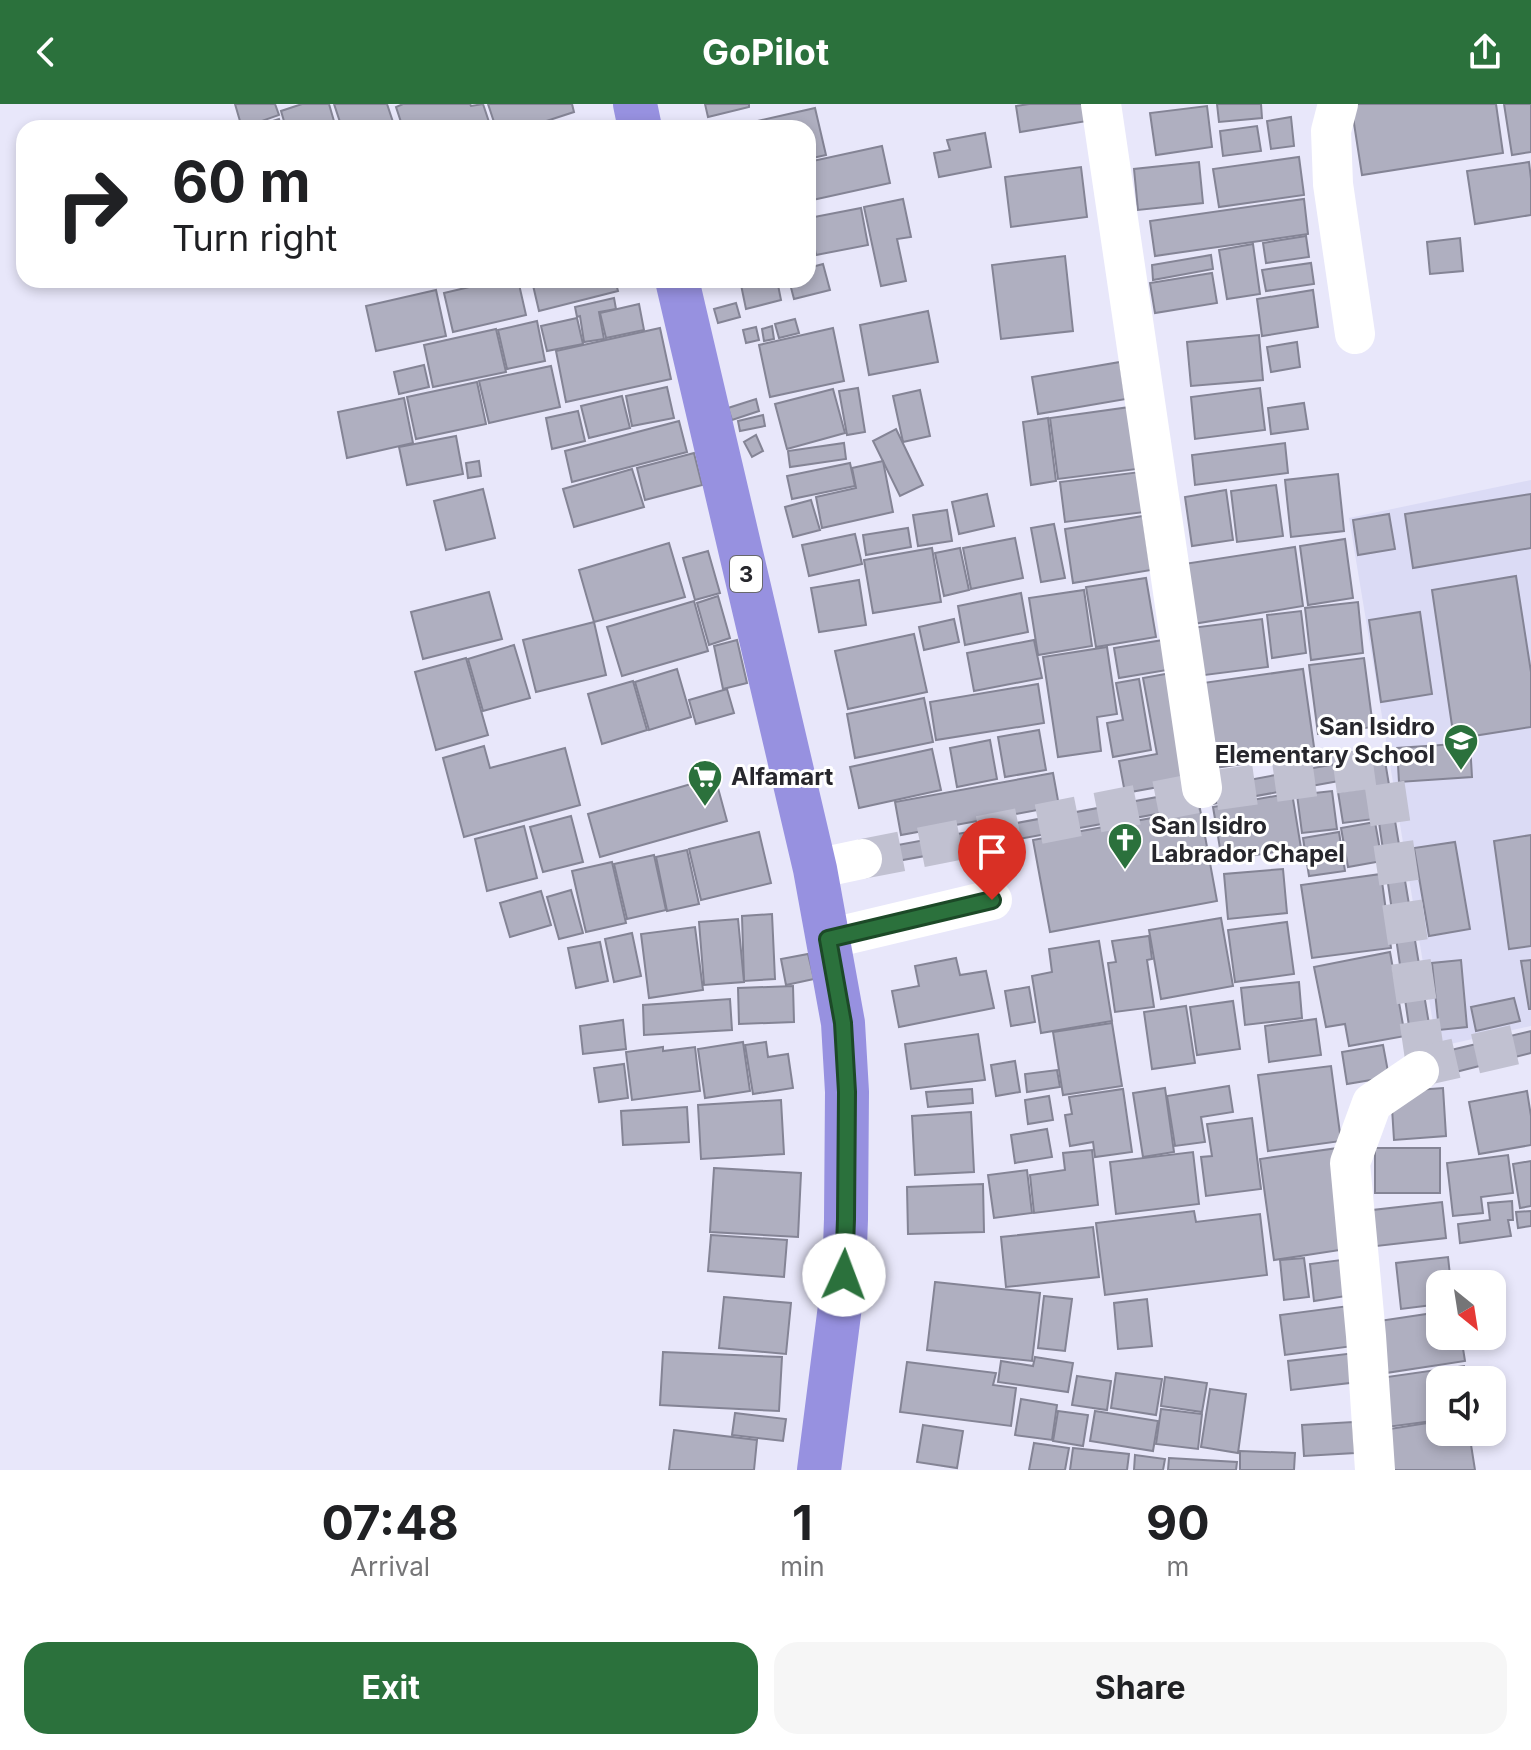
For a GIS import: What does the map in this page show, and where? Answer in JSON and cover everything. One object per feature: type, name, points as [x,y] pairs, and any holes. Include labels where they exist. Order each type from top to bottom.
[{"type":"highway","name":"3","points":[[679,288],[815,869],[843,1023],[847,1092],[844,1275],[819,1470]]},
{"type":"street","points":[[1101,104],[1202,788]]},
{"type":"street","points":[[1338,104],[1331,131],[1333,184],[1355,334]]},
{"type":"street","points":[[815,869],[862,859]]},
{"type":"street","points":[[828,939],[992,900]]},
{"type":"street","points":[[1375,1470],[1350,1163],[1372,1103],[1419,1071]]},
{"type":"shaded area","name":"San Isidro Elementary School","points":[[1531,480],[1531,1026],[1437,1047],[1349,518]]},
{"type":"building","points":[[235,104],[275,104],[279,115],[265,120],[240,120]]},
{"type":"building","points":[[302,104],[329,104],[334,120],[284,120],[281,111]]},
{"type":"building","points":[[334,104],[387,104],[392,120],[339,120]]},
{"type":"building","points":[[403,104],[483,104],[488,120],[400,120],[396,107]]},
{"type":"building","points":[[488,104],[572,104],[574,112],[550,120],[493,120]]},
{"type":"building","points":[[705,104],[749,104],[749,107],[708,117]]},
{"type":"building","points":[[1085,104],[1087,121],[1020,132],[1016,106]]},
{"type":"building","points":[[1217,104],[1261,104],[1262,118],[1219,122]]},
{"type":"building","points":[[1351,104],[1496,104],[1503,153],[1362,175]]},
{"type":"building","points":[[1504,104],[1531,104],[1531,152],[1512,155]]},
{"type":"building","points":[[1207,106],[1212,147],[1156,155],[1150,113]]},
{"type":"building","points":[[815,108],[826,155],[816,157],[816,120],[762,120]]},
{"type":"building","points":[[1291,117],[1294,146],[1271,149],[1267,121]]},
{"type":"building","points":[[1257,126],[1261,151],[1223,156],[1220,131]]},
{"type":"building","points":[[985,133],[991,167],[939,177],[934,153],[950,150],[947,140]]},
{"type":"building","points":[[882,146],[890,183],[816,199],[816,160]]},
{"type":"building","points":[[1299,157],[1304,195],[1219,207],[1213,169]]},
{"type":"building","points":[[1199,162],[1203,203],[1138,210],[1134,169]]},
{"type":"building","points":[[1529,162],[1531,215],[1475,224],[1467,171]]},
{"type":"building","points":[[1081,167],[1087,217],[1011,227],[1005,177]]},
{"type":"building","points":[[903,199],[911,237],[897,239],[906,281],[881,286],[864,207]]},
{"type":"building","points":[[1304,199],[1308,234],[1155,256],[1150,221]]},
{"type":"building","points":[[861,208],[868,245],[816,255],[816,217]]},
{"type":"building","points":[[1306,236],[1309,257],[1266,263],[1263,243]]},
{"type":"building","points":[[1460,238],[1463,271],[1430,274],[1427,242]]},
{"type":"building","points":[[1253,244],[1260,294],[1227,299],[1219,250]]},
{"type":"building","points":[[1211,255],[1213,269],[1153,280],[1152,265]]},
{"type":"building","points":[[1065,256],[1073,331],[1001,339],[992,265]]},
{"type":"building","points":[[1311,263],[1314,284],[1266,291],[1262,270]]},
{"type":"building","points":[[823,264],[830,290],[794,299],[791,288],[816,288],[816,266]]},
{"type":"building","points":[[1212,273],[1217,303],[1155,313],[1150,283]]},
{"type":"building","points":[[465,288],[520,288],[526,315],[453,332],[444,293]]},
{"type":"building","points":[[534,288],[617,288],[618,291],[539,311]]},
{"type":"building","points":[[742,288],[779,288],[781,300],[746,309]]},
{"type":"building","points":[[436,290],[446,336],[376,351],[366,306]]},
{"type":"building","points":[[1313,290],[1318,327],[1262,336],[1257,299]]},
{"type":"building","points":[[614,298],[616,309],[599,312],[604,339],[584,342],[580,316],[577,317],[575,307]]},
{"type":"building","points":[[736,303],[740,317],[718,323],[714,309]]},
{"type":"building","points":[[639,304],[644,330],[606,338],[600,313]]},
{"type":"building","points":[[928,311],[938,362],[869,375],[860,325]]},
{"type":"building","points":[[577,318],[583,344],[547,351],[541,326]]},
{"type":"building","points":[[795,319],[799,333],[779,338],[775,324]]},
{"type":"building","points":[[537,321],[545,361],[507,369],[498,330]]},
{"type":"building","points":[[772,326],[774,339],[764,341],[762,329]]},
{"type":"building","points":[[756,327],[759,340],[746,343],[743,330]]},
{"type":"building","points":[[660,328],[671,379],[566,402],[556,351]]},
{"type":"building","points":[[833,328],[844,381],[770,397],[759,345]]},
{"type":"building","points":[[496,329],[506,372],[433,387],[424,345]]},
{"type":"building","points":[[1259,335],[1263,380],[1191,386],[1187,342]]},
{"type":"building","points":[[1297,342],[1300,367],[1271,372],[1267,347]]},
{"type":"building","points":[[1120,362],[1126,399],[1038,414],[1032,377]]},
{"type":"building","points":[[424,365],[429,387],[399,394],[394,372]]},
{"type":"building","points":[[551,366],[560,407],[489,423],[479,381]]},
{"type":"building","points":[[477,382],[486,424],[416,439],[407,397]]},
{"type":"building","points":[[667,387],[674,418],[632,426],[626,396]]},
{"type":"building","points":[[858,388],[865,432],[847,435],[839,391]]},
{"type":"building","points":[[1260,388],[1265,430],[1195,439],[1191,397]]},
{"type":"building","points":[[833,389],[845,433],[787,449],[775,404]]},
{"type":"building","points":[[920,390],[930,436],[903,442],[893,396]]},
{"type":"building","points":[[622,396],[630,428],[589,438],[581,406]]},
{"type":"building","points":[[404,398],[413,443],[347,458],[338,412]]},
{"type":"building","points":[[756,399],[759,411],[732,420],[728,408]]},
{"type":"building","points":[[1304,403],[1308,429],[1271,434],[1268,408]]},
{"type":"building","points":[[1130,407],[1137,469],[1058,479],[1050,418]]},
{"type":"building","points":[[578,411],[585,441],[552,449],[546,418]]},
{"type":"building","points":[[763,415],[765,426],[740,431],[738,421]]},
{"type":"building","points":[[1048,418],[1056,481],[1031,485],[1023,422]]},
{"type":"building","points":[[679,421],[687,452],[572,482],[565,451]]},
{"type":"building","points":[[896,429],[923,485],[900,496],[873,441]]},
{"type":"building","points":[[756,435],[763,451],[752,457],[744,442]]},
{"type":"building","points":[[456,436],[463,474],[407,485],[399,447]]},
{"type":"building","points":[[844,443],[846,459],[790,467],[788,451]]},
{"type":"building","points":[[1285,443],[1288,473],[1195,485],[1192,455]]},
{"type":"building","points":[[694,453],[702,485],[645,500],[637,468]]},
{"type":"building","points":[[479,461],[481,476],[468,478],[466,463]]},
{"type":"building","points":[[883,461],[893,512],[822,528],[816,497],[856,488],[852,468]]},
{"type":"building","points":[[850,463],[855,486],[792,499],[787,476]]},
{"type":"building","points":[[632,469],[644,507],[574,527],[563,489]]},
{"type":"building","points":[[1140,472],[1145,512],[1065,522],[1060,482]]},
{"type":"building","points":[[1338,474],[1344,531],[1291,537],[1285,480]]},
{"type":"building","points":[[1276,485],[1283,536],[1237,542],[1231,491]]},
{"type":"building","points":[[483,489],[495,538],[446,550],[434,501]]},
{"type":"building","points":[[1226,490],[1233,540],[1192,546],[1185,497]]},
{"type":"building","points":[[987,494],[994,526],[959,534],[952,502]]},
{"type":"building","points":[[1531,494],[1531,548],[1413,568],[1405,514]]},
{"type":"building","points":[[811,500],[820,530],[793,537],[785,507]]},
{"type":"building","points":[[947,510],[952,541],[918,546],[913,515]]},
{"type":"building","points":[[1389,514],[1395,549],[1358,555],[1353,520]]},
{"type":"building","points":[[1143,516],[1151,570],[1073,583],[1065,529]]},
{"type":"building","points":[[1054,524],[1065,578],[1041,582],[1031,528]]},
{"type":"building","points":[[908,528],[911,547],[866,555],[863,535]]},
{"type":"building","points":[[855,534],[862,564],[809,576],[802,545]]},
{"type":"building","points":[[1015,538],[1023,578],[971,589],[963,548]]},
{"type":"building","points":[[1345,539],[1353,598],[1308,605],[1300,546]]},
{"type":"building","points":[[669,543],[685,597],[594,622],[579,570]]},
{"type":"building","points":[[1295,547],[1303,606],[1193,624],[1184,564]]},
{"type":"building","points":[[932,548],[941,602],[873,613],[864,560]]},
{"type":"building","points":[[960,548],[969,590],[944,596],[935,553]]},
{"type":"building","points":[[708,551],[720,593],[695,600],[683,558]]},
{"type":"building","points":[[1516,576],[1531,672],[1531,727],[1454,739],[1432,590]]},
{"type":"building","points":[[1146,578],[1156,637],[1096,647],[1086,587]]},
{"type":"building","points":[[859,580],[866,625],[819,632],[811,588]]},
{"type":"building","points":[[1084,590],[1092,646],[1038,655],[1029,598]]},
{"type":"building","points":[[489,592],[502,639],[423,659],[411,612]]},
{"type":"building","points":[[1021,593],[1028,632],[965,645],[958,606]]},
{"type":"building","points":[[718,596],[730,638],[709,645],[697,603]]},
{"type":"building","points":[[694,601],[708,651],[622,676],[607,627]]},
{"type":"building","points":[[1358,602],[1363,653],[1311,660],[1305,608]]},
{"type":"building","points":[[1301,611],[1306,653],[1272,658],[1267,615]]},
{"type":"building","points":[[1420,612],[1432,694],[1381,702],[1369,620]]},
{"type":"building","points":[[954,619],[959,642],[924,650],[919,627]]},
{"type":"building","points":[[1262,619],[1268,667],[1197,676],[1191,628]]},
{"type":"building","points":[[594,622],[606,675],[536,692],[523,640]]},
{"type":"building","points":[[914,634],[927,692],[848,709],[835,651]]},
{"type":"building","points":[[737,640],[747,683],[723,689],[714,646]]},
{"type":"building","points":[[1034,640],[1042,678],[974,691],[967,653]]},
{"type":"building","points":[[1163,640],[1167,670],[1119,678],[1114,648]]},
{"type":"building","points":[[514,645],[530,698],[483,711],[468,659]]},
{"type":"building","points":[[1107,647],[1117,714],[1097,717],[1101,751],[1058,757],[1043,657]]},
{"type":"building","points":[[466,658],[488,735],[436,750],[415,672]]},
{"type":"building","points":[[1364,658],[1373,727],[1318,734],[1309,665]]},
{"type":"building","points":[[677,669],[691,717],[649,730],[635,682]]},
{"type":"building","points":[[1303,669],[1315,754],[1214,768],[1203,683]]},
{"type":"building","points":[[1171,673],[1192,781],[1125,793],[1119,761],[1157,754],[1143,678]]},
{"type":"building","points":[[1139,679],[1151,750],[1113,757],[1107,723],[1123,720],[1116,683]]},
{"type":"building","points":[[633,681],[647,730],[602,744],[588,694]]},
{"type":"building","points":[[1038,684],[1044,723],[936,740],[930,702]]},
{"type":"building","points":[[727,689],[734,713],[696,724],[689,700]]},
{"type":"building","points":[[924,698],[933,742],[855,758],[847,714]]},
{"type":"building","points":[[1039,730],[1046,770],[1005,777],[998,737]]},
{"type":"building","points":[[990,740],[997,779],[957,787],[950,748]]},
{"type":"building","points":[[1470,743],[1472,777],[1399,782],[1397,748]]},
{"type":"building","points":[[484,746],[490,768],[565,748],[580,805],[464,837],[443,758]]},
{"type":"building","points":[[932,749],[941,790],[859,808],[850,767]]},
{"type":"building","points":[[1384,755],[1434,1054],[1531,1031],[1531,1053],[1424,1080],[1414,1060],[1372,775],[864,867],[860,852]]},
{"type":"building","points":[[1053,773],[1059,806],[901,835],[895,802]]},
{"type":"building","points":[[715,777],[727,821],[600,857],[588,814]]},
{"type":"building","points":[[1370,787],[1374,819],[1343,823],[1338,792]]},
{"type":"building","points":[[1332,791],[1337,829],[1302,833],[1297,795]]},
{"type":"building","points":[[1292,793],[1301,848],[1222,860],[1213,807]]},
{"type":"building","name":"San Isidro Labrador Chapel","points":[[1200,809],[1217,901],[1050,932],[1033,840]]},
{"type":"building","points":[[571,816],[583,862],[543,872],[530,827]]},
{"type":"building","points":[[1375,822],[1382,861],[1348,867],[1341,828]]},
{"type":"building","points":[[524,826],[537,878],[487,891],[475,839]]},
{"type":"building","points":[[759,832],[771,883],[701,900],[689,849]]},
{"type":"building","points":[[1339,832],[1345,871],[1309,876],[1303,838]]},
{"type":"building","points":[[1531,835],[1531,946],[1509,949],[1494,841]]},
{"type":"building","points":[[1455,842],[1470,929],[1429,936],[1414,848]]},
{"type":"building","points":[[687,850],[699,904],[667,911],[656,857]]},
{"type":"building","points":[[654,855],[666,910],[627,919],[614,864]]},
{"type":"building","points":[[612,862],[626,923],[586,932],[572,871]]},
{"type":"building","points":[[1283,869],[1287,913],[1228,919],[1224,874]]},
{"type":"building","points":[[1381,874],[1391,948],[1312,958],[1301,885]]},
{"type":"building","points":[[571,890],[583,933],[559,939],[547,897]]},
{"type":"building","points":[[541,891],[551,925],[510,937],[500,903]]},
{"type":"building","points":[[772,914],[775,979],[744,981],[742,916]]},
{"type":"building","points":[[1221,918],[1233,986],[1161,999],[1149,930]]},
{"type":"building","points":[[738,919],[744,982],[704,985],[699,922]]},
{"type":"building","points":[[1287,922],[1294,974],[1235,982],[1228,930]]},
{"type":"building","points":[[695,927],[703,990],[649,998],[641,934]]},
{"type":"building","points":[[632,933],[641,976],[614,982],[605,939]]},
{"type":"building","points":[[1149,936],[1152,959],[1147,960],[1154,1007],[1115,1012],[1108,963],[1116,962],[1112,941]]},
{"type":"building","points":[[1099,941],[1112,1021],[1041,1033],[1032,976],[1052,972],[1049,949]]},
{"type":"building","points":[[600,942],[608,981],[576,988],[568,948]]},
{"type":"building","points":[[1390,952],[1405,1036],[1349,1046],[1345,1024],[1326,1027],[1314,967]]},
{"type":"building","points":[[808,954],[814,979],[786,985],[781,959]]},
{"type":"building","points":[[956,958],[960,975],[986,971],[994,1008],[899,1027],[892,991],[919,986],[915,966]]},
{"type":"building","points":[[1461,960],[1467,1027],[1439,1030],[1432,963]]},
{"type":"building","points":[[1531,960],[1531,1009],[1529,1009],[1521,961]]},
{"type":"building","points":[[1299,982],[1302,1018],[1245,1025],[1241,988]]},
{"type":"building","points":[[793,986],[794,1022],[739,1024],[738,988]]},
{"type":"building","points":[[1029,987],[1035,1022],[1011,1026],[1005,991]]},
{"type":"building","points":[[1514,998],[1520,1021],[1476,1031],[1471,1007]]},
{"type":"building","points":[[730,999],[732,1030],[644,1035],[643,1005]]},
{"type":"building","points":[[1233,1001],[1240,1049],[1197,1055],[1190,1007]]},
{"type":"building","points":[[1186,1006],[1195,1063],[1152,1069],[1144,1012]]},
{"type":"building","points":[[1316,1019],[1321,1055],[1269,1062],[1265,1026]]},
{"type":"building","points":[[623,1020],[626,1049],[583,1054],[580,1026]]},
{"type":"building","points":[[1112,1023],[1122,1086],[1063,1095],[1053,1032]]},
{"type":"building","points":[[978,1034],[985,1080],[911,1089],[905,1044]]},
{"type":"building","points":[[743,1042],[750,1091],[705,1098],[698,1049]]},
{"type":"building","points":[[766,1042],[768,1057],[788,1054],[793,1088],[753,1094],[745,1045]]},
{"type":"building","points":[[1383,1045],[1389,1077],[1347,1084],[1342,1052]]},
{"type":"building","points":[[663,1047],[663,1051],[695,1047],[700,1091],[632,1100],[626,1052]]},
{"type":"building","points":[[1015,1061],[1020,1092],[996,1096],[991,1065]]},
{"type":"building","points":[[624,1064],[628,1098],[599,1102],[594,1068]]},
{"type":"building","points":[[1331,1066],[1341,1141],[1268,1151],[1258,1075]]},
{"type":"building","points":[[1057,1070],[1060,1087],[1027,1092],[1025,1074]]},
{"type":"building","points":[[1229,1086],[1233,1112],[1201,1117],[1205,1142],[1175,1146],[1167,1096]]},
{"type":"building","points":[[1165,1088],[1174,1152],[1143,1157],[1133,1093]]},
{"type":"building","points":[[1443,1088],[1446,1136],[1394,1140],[1391,1092]]},
{"type":"building","points":[[972,1089],[973,1103],[928,1107],[926,1092]]},
{"type":"building","points":[[1123,1089],[1132,1152],[1095,1157],[1093,1142],[1070,1146],[1065,1115],[1072,1114],[1069,1097]]},
{"type":"building","points":[[1527,1091],[1531,1145],[1479,1154],[1469,1102]]},
{"type":"building","points":[[1049,1096],[1053,1120],[1028,1124],[1025,1100]]},
{"type":"building","points":[[781,1100],[784,1154],[701,1159],[698,1105]]},
{"type":"building","points":[[687,1107],[689,1142],[623,1145],[621,1111]]},
{"type":"building","points":[[971,1112],[974,1172],[915,1175],[912,1116]]},
{"type":"building","points":[[1252,1118],[1261,1189],[1206,1196],[1201,1157],[1212,1156],[1207,1124]]},
{"type":"building","points":[[1047,1129],[1052,1157],[1015,1163],[1011,1135]]},
{"type":"building","points":[[1338,1148],[1353,1248],[1274,1260],[1260,1159]]},
{"type":"building","points":[[1375,1148],[1440,1148],[1440,1193],[1375,1193]]},
{"type":"building","points":[[1092,1150],[1098,1205],[1034,1213],[1030,1175],[1065,1170],[1063,1153]]},
{"type":"building","points":[[1193,1152],[1199,1204],[1116,1214],[1110,1162]]},
{"type":"building","points":[[1508,1155],[1513,1193],[1481,1197],[1483,1213],[1453,1216],[1447,1163]]},
{"type":"building","points":[[1531,1161],[1531,1206],[1520,1208],[1513,1164]]},
{"type":"building","points":[[714,1168],[801,1173],[798,1237],[710,1232]]},
{"type":"building","points":[[1027,1170],[1032,1213],[994,1218],[988,1175]]},
{"type":"building","points":[[983,1184],[984,1232],[908,1234],[907,1187]]},
{"type":"building","points":[[1512,1201],[1513,1220],[1508,1220],[1511,1236],[1460,1243],[1458,1224],[1490,1220],[1488,1203]]},
{"type":"building","points":[[1442,1202],[1446,1238],[1368,1247],[1364,1211]]},
{"type":"building","points":[[1194,1211],[1196,1222],[1260,1214],[1267,1275],[1105,1295],[1096,1223]]},
{"type":"building","points":[[1531,1211],[1531,1226],[1518,1228],[1516,1212]]},
{"type":"building","points":[[1093,1227],[1099,1277],[1006,1287],[1001,1237]]},
{"type":"building","points":[[711,1235],[787,1240],[784,1277],[708,1271]]},
{"type":"building","points":[[1448,1257],[1449,1270],[1426,1270],[1426,1306],[1401,1309],[1396,1263]]},
{"type":"building","points":[[1304,1258],[1309,1297],[1284,1300],[1280,1260]]},
{"type":"building","points":[[1341,1260],[1346,1296],[1314,1301],[1310,1264]]},
{"type":"building","points":[[935,1282],[1040,1293],[1032,1361],[927,1350]]},
{"type":"building","points":[[1044,1296],[1072,1299],[1065,1351],[1038,1348]]},
{"type":"building","points":[[724,1297],[791,1303],[786,1354],[719,1348]]},
{"type":"building","points":[[1147,1299],[1152,1346],[1118,1349],[1114,1303]]},
{"type":"building","points":[[1356,1305],[1361,1345],[1285,1355],[1280,1315]]},
{"type":"building","points":[[1426,1314],[1426,1350],[1463,1350],[1465,1361],[1386,1373],[1379,1321]]},
{"type":"building","points":[[663,1352],[782,1357],[779,1411],[660,1405]]},
{"type":"building","points":[[1355,1353],[1358,1382],[1291,1390],[1288,1361]]},
{"type":"building","points":[[1035,1357],[1073,1363],[1068,1392],[998,1382],[1001,1361],[1033,1366]]},
{"type":"building","points":[[907,1362],[996,1373],[993,1385],[1016,1388],[1011,1426],[900,1412]]},
{"type":"building","points":[[1426,1371],[1426,1422],[1387,1427],[1380,1378]]},
{"type":"building","points":[[1116,1373],[1162,1379],[1156,1415],[1111,1408]]},
{"type":"building","points":[[1077,1376],[1111,1381],[1107,1410],[1072,1405]]},
{"type":"building","points":[[1165,1377],[1207,1383],[1202,1412],[1161,1406]]},
{"type":"building","points":[[1210,1389],[1246,1394],[1238,1453],[1201,1447]]},
{"type":"building","points":[[1021,1399],[1057,1405],[1052,1440],[1015,1435]]},
{"type":"building","points":[[1161,1409],[1202,1414],[1198,1449],[1156,1444]]},
{"type":"building","points":[[1058,1411],[1088,1415],[1083,1446],[1053,1441]]},
{"type":"building","points":[[1095,1411],[1158,1421],[1153,1451],[1090,1441]]},
{"type":"building","points":[[735,1413],[786,1419],[783,1441],[732,1435]]},
{"type":"building","points":[[1353,1422],[1355,1453],[1304,1456],[1302,1425]]},
{"type":"building","points":[[1426,1423],[1426,1446],[1471,1446],[1475,1470],[1383,1470],[1377,1431]]},
{"type":"building","points":[[923,1425],[963,1431],[957,1468],[917,1462]]},
{"type":"building","points":[[674,1430],[757,1440],[754,1470],[669,1470]]},
{"type":"building","points":[[1034,1443],[1069,1448],[1065,1470],[1029,1470]]},
{"type":"building","points":[[1073,1448],[1129,1454],[1127,1470],[1070,1470]]},
{"type":"building","points":[[1240,1451],[1295,1453],[1294,1470],[1240,1470]]},
{"type":"building","points":[[1135,1455],[1165,1459],[1163,1470],[1134,1470]]},
{"type":"building","points":[[1169,1458],[1237,1462],[1236,1470],[1168,1470]]},
{"type":"tunnel","points":[[862,859],[1202,792],[1375,768],[1384,780],[1426,1065]]},
{"type":"tunnel","points":[[1419,1071],[1426,1065],[1531,1041]]},
{"type":"place","name":"San Isidro Elementary School","points":[[1461,772]]},
{"type":"place","name":"Alfamart","points":[[705,808]]},
{"type":"place","name":"San Isidro Labrador Chapel","points":[[1125,871]]},
{"type":"route","points":[[844,1275],[847,1092],[843,1023],[828,939],[992,900]]}]
